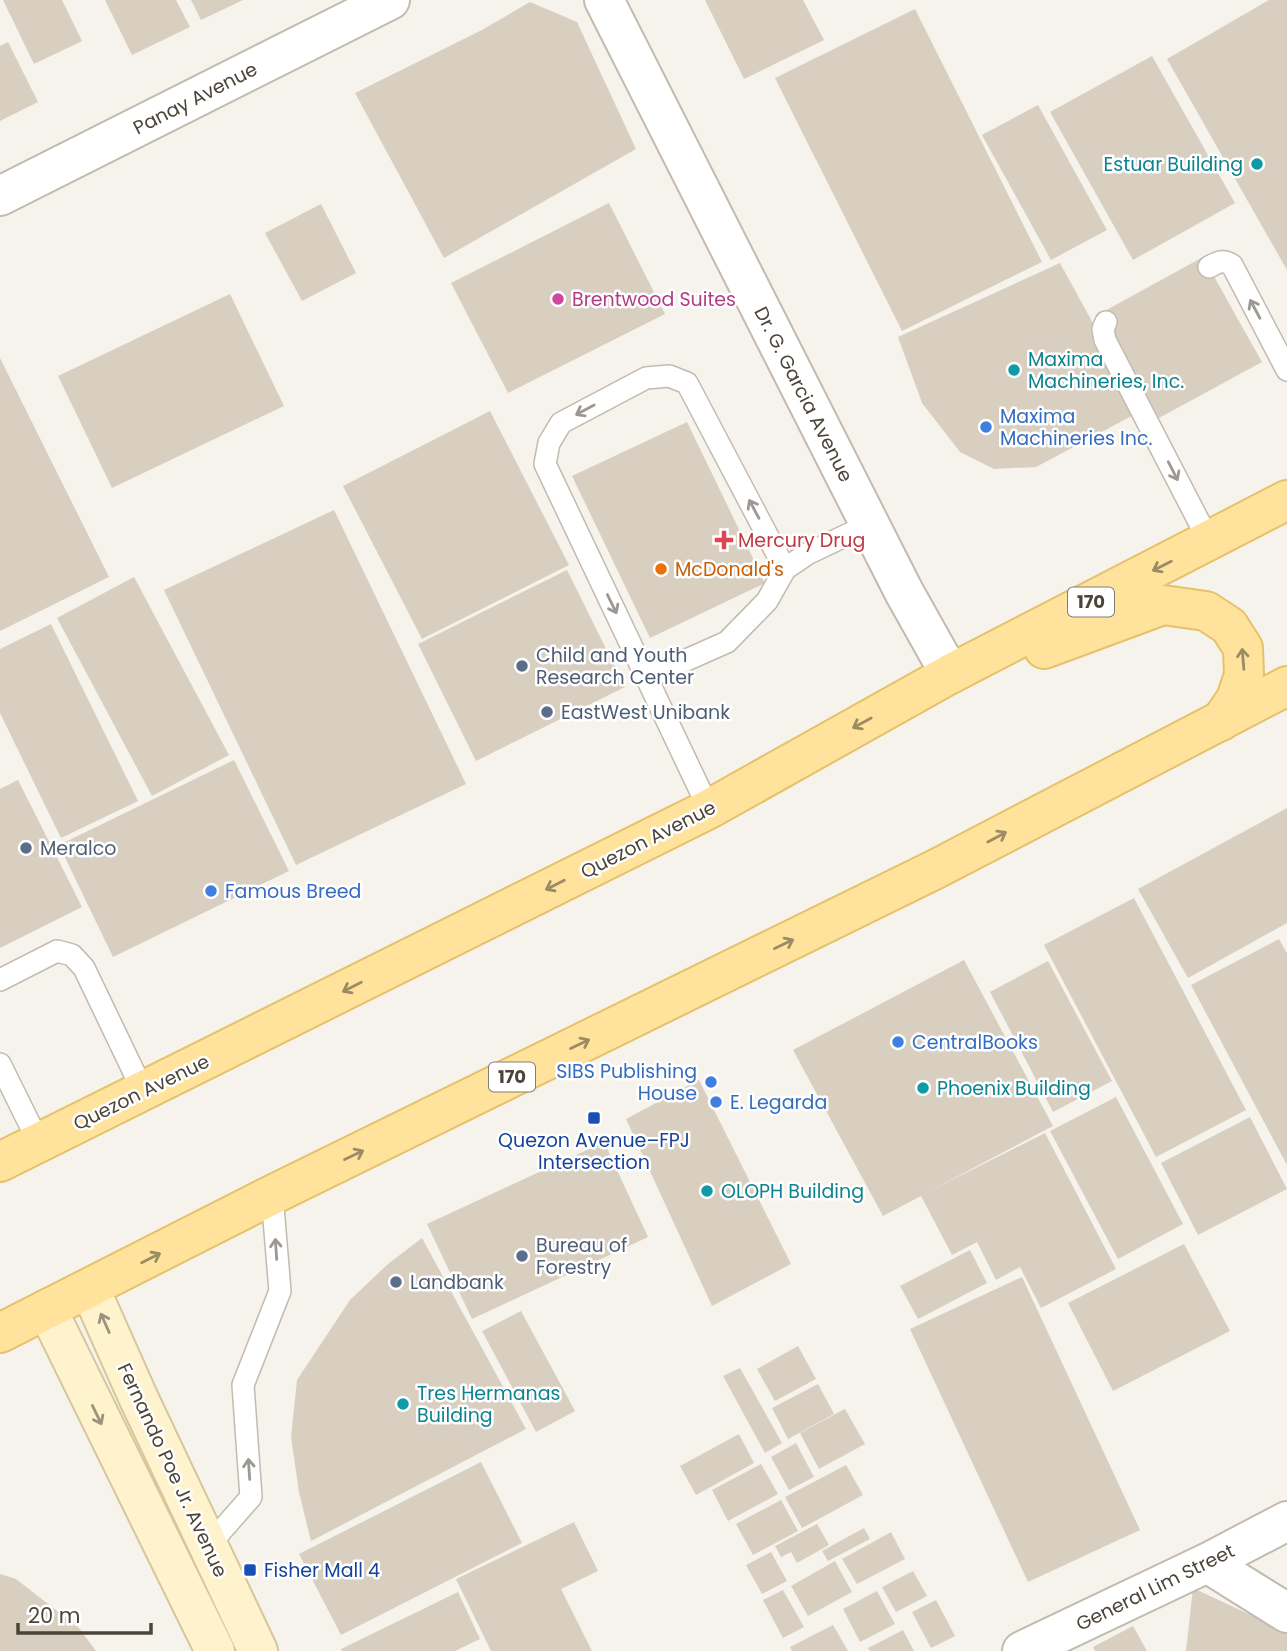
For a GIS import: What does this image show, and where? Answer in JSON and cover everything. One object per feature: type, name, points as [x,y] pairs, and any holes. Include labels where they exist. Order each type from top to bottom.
[{"type":"main road","name":"Quezon Avenue","points":[[12,1150],[143,1091],[709,809],[950,674],[1287,500]]},
{"type":"main road","points":[[894,705],[1163,605],[1206,611],[1229,626],[1243,648],[1244,674],[1236,699],[1221,721]]},
{"type":"main road","name":"170","points":[[0,1332],[272,1195],[936,869],[1287,686]]},
{"type":"main road","name":"Fernando Poe Jr. Avenue","points":[[90,1289],[258,1651]]},
{"type":"main road","points":[[47,1310],[215,1651]]},
{"type":"street","name":"Panay Avenue","points":[[0,196],[390,0]]},
{"type":"street","name":"Dr. G. Garcia Avenue","points":[[604,0],[870,524],[950,674]]},
{"type":"street","name":"General Lim Street","points":[[1022,1651],[1207,1563],[1287,1521]]},
{"type":"street","points":[[1207,1563],[1287,1613]]},
{"type":"lane","points":[[1209,267],[1220,261],[1227,261],[1232,265],[1287,370]]},
{"type":"lane","points":[[1106,322],[1103,329],[1105,340],[1209,541]]},
{"type":"lane","points":[[709,809],[545,464],[549,443],[561,422],[646,378],[669,376],[687,383],[785,569]]},
{"type":"lane","points":[[648,677],[727,642],[767,601],[785,569],[807,554],[870,524]]},
{"type":"lane","points":[[0,980],[57,951],[72,955],[84,968],[143,1091]]},
{"type":"lane","points":[[0,1064],[12,1150]]},
{"type":"lane","points":[[208,1546],[251,1497],[243,1385],[279,1291],[272,1195]]},
{"type":"building","points":[[3,0],[62,0],[82,41],[34,64]]},
{"type":"building","points":[[105,0],[176,0],[190,27],[132,55]]},
{"type":"building","points":[[191,0],[243,0],[201,20]]},
{"type":"building","points":[[705,0],[803,0],[824,40],[744,79]]},
{"type":"building","name":"Estuar Building","points":[[1269,0],[1287,0],[1287,270],[1167,59]]},
{"type":"building","points":[[530,2],[577,22],[636,149],[444,258],[355,93],[482,30]]},
{"type":"building","points":[[915,9],[1042,262],[902,331],[775,78]]},
{"type":"building","points":[[8,42],[38,102],[0,121],[0,46]]},
{"type":"building","points":[[1152,56],[1235,203],[1133,260],[1050,112]]},
{"type":"building","points":[[1038,105],[1107,230],[1051,260],[982,135]]},
{"type":"building","name":"Brentwood Suites","points":[[609,203],[665,314],[508,393],[451,283]]},
{"type":"building","points":[[321,204],[356,273],[302,301],[265,233]]},
{"type":"building","points":[[1203,257],[1262,362],[1159,418],[1101,313]]},
{"type":"building","name":"Maxima Machineries, Inc.","points":[[1060,263],[1141,411],[1036,467],[994,469],[960,452],[922,403],[898,337]]},
{"type":"building","points":[[230,294],[284,406],[112,488],[58,376]]},
{"type":"building","points":[[0,358],[109,577],[0,631]]},
{"type":"building","points":[[490,411],[569,565],[422,639],[343,486]]},
{"type":"building","points":[[687,422],[765,583],[650,638],[572,476]]},
{"type":"building","points":[[334,510],[466,784],[296,865],[164,590]]},
{"type":"building","name":"Child and Youth Research Center","points":[[567,570],[625,687],[476,761],[418,644]]},
{"type":"building","points":[[134,577],[229,755],[152,796],[57,618]]},
{"type":"building","points":[[51,624],[138,801],[61,838],[0,713],[0,649]]},
{"type":"building","points":[[234,760],[289,871],[113,957],[59,845]]},
{"type":"building","name":"Meralco","points":[[18,780],[82,907],[0,948],[0,789]]},
{"type":"building","points":[[1287,808],[1287,923],[1188,978],[1138,889]]},
{"type":"building","points":[[1134,898],[1246,1110],[1156,1157],[1044,945]]},
{"type":"building","points":[[1279,939],[1287,953],[1287,1165],[1191,985]]},
{"type":"building","name":"Phoenix Building","points":[[964,960],[1053,1126],[930,1191],[1045,1133],[1116,1269],[1041,1308],[1020,1267],[996,1280],[977,1242],[952,1255],[921,1196],[883,1216],[793,1050]]},
{"type":"building","points":[[1048,961],[1112,1081],[1053,1112],[990,992]]},
{"type":"building","name":"OLOPH Building","points":[[699,1080],[791,1264],[712,1306],[626,1119]]},
{"type":"building","points":[[1116,1097],[1183,1224],[1118,1259],[1050,1131]]},
{"type":"building","points":[[1250,1117],[1287,1189],[1198,1235],[1161,1163]]},
{"type":"building","points":[[604,1142],[648,1237],[472,1319],[427,1224]]},
{"type":"building","name":"Tres Hermanas Building","points":[[422,1238],[526,1429],[311,1541],[299,1492],[291,1437],[297,1380],[350,1300],[388,1264]]},
{"type":"building","points":[[1184,1244],[1230,1331],[1113,1391],[1068,1303]]},
{"type":"building","points":[[970,1250],[987,1283],[918,1319],[900,1286]]},
{"type":"building","points":[[1022,1277],[1140,1530],[1028,1582],[910,1329]]},
{"type":"building","points":[[521,1311],[575,1411],[536,1432],[482,1331]]},
{"type":"building","points":[[798,1346],[816,1379],[775,1401],[757,1369]]},
{"type":"building","points":[[740,1368],[782,1443],[765,1453],[723,1376]]},
{"type":"building","points":[[818,1384],[834,1414],[788,1439],[772,1408]]},
{"type":"building","points":[[845,1409],[865,1444],[819,1469],[800,1433]]},
{"type":"building","points":[[739,1434],[754,1463],[696,1495],[680,1466]]},
{"type":"building","points":[[796,1443],[814,1477],[789,1490],[771,1457]]},
{"type":"building","points":[[481,1462],[522,1543],[341,1635],[299,1554]]},
{"type":"building","points":[[761,1464],[778,1494],[728,1521],[712,1490]]},
{"type":"building","points":[[846,1465],[863,1495],[802,1528],[785,1497]]},
{"type":"building","points":[[781,1500],[798,1531],[753,1555],[736,1524]]},
{"type":"building","points":[[574,1522],[598,1571],[561,1589],[592,1651],[491,1651],[456,1579]]},
{"type":"building","points":[[817,1524],[829,1545],[797,1563],[791,1552],[781,1557],[775,1546]]},
{"type":"building","points":[[864,1528],[870,1539],[828,1561],[822,1551]]},
{"type":"building","points":[[891,1532],[905,1559],[857,1584],[842,1559]]},
{"type":"building","points":[[771,1552],[787,1581],[762,1594],[746,1565]]},
{"type":"building","points":[[835,1561],[852,1592],[808,1616],[791,1586]]},
{"type":"building","points":[[913,1571],[927,1596],[896,1612],[882,1587]]},
{"type":"building","points":[[0,1574],[16,1579],[79,1628],[96,1651],[0,1651]]},
{"type":"building","points":[[1193,1588],[1287,1632],[1287,1651],[1186,1651]]},
{"type":"building","points":[[783,1590],[804,1627],[783,1638],[763,1600]]},
{"type":"building","points":[[877,1591],[895,1624],[860,1642],[843,1609]]},
{"type":"building","points":[[458,1592],[480,1639],[455,1651],[341,1649]]},
{"type":"building","points":[[936,1600],[955,1636],[931,1648],[912,1612]]},
{"type":"building","points":[[833,1625],[848,1651],[792,1651],[790,1647]]},
{"type":"building","points":[[1133,1626],[1147,1651],[1095,1651],[1093,1647]]},
{"type":"building","points":[[903,1630],[914,1651],[870,1651],[868,1648]]},
{"type":"place","name":"Estuar Building","points":[[1257,164]]},
{"type":"place","name":"Brentwood Suites","points":[[558,299]]},
{"type":"place","name":"Maxima Machineries, Inc.","points":[[1014,370]]},
{"type":"place","name":"Maxima Machineries Inc.","points":[[986,427]]},
{"type":"place","name":"Mercury Drug","points":[[724,540]]},
{"type":"place","name":"McDonald's","points":[[661,569]]},
{"type":"place","name":"Child and Youth Research Center","points":[[522,666]]},
{"type":"place","name":"EastWest Unibank","points":[[547,712]]},
{"type":"place","name":"Meralco","points":[[26,848]]},
{"type":"place","name":"Famous Breed","points":[[211,891]]},
{"type":"place","name":"CentralBooks","points":[[898,1042]]},
{"type":"place","name":"SIBS Publishing House","points":[[711,1082]]},
{"type":"place","name":"Phoenix Building","points":[[923,1088]]},
{"type":"place","name":"E. Legarda","points":[[716,1102]]},
{"type":"place","name":"Quezon Avenue–FPJ Intersection","points":[[594,1118]]},
{"type":"place","name":"OLOPH Building","points":[[707,1191]]},
{"type":"place","name":"Bureau of Forestry","points":[[522,1256]]},
{"type":"place","name":"Landbank","points":[[396,1282]]},
{"type":"place","name":"Tres Hermanas Building","points":[[403,1404]]},
{"type":"place","name":"Fisher Mall 4","points":[[250,1570]]}]
